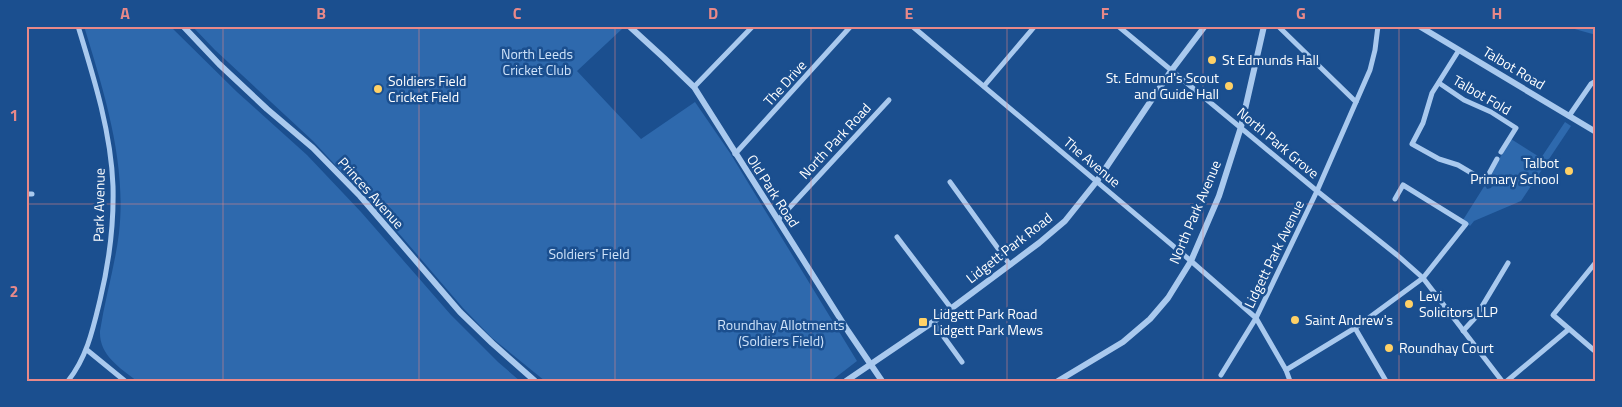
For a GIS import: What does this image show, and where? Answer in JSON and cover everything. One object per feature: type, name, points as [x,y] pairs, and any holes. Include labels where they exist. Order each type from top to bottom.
[{"type":"street","name":"Park Avenue","points":[[68,381],[87,350],[106,274],[113,223],[113,185],[108,142],[97,92],[78,26]]},
{"type":"street","name":"Princes Avenue","points":[[183,26],[219,64],[267,109],[313,148],[360,196],[460,312],[535,381]]},
{"type":"street","name":"Old Park Road","points":[[629,26],[694,87],[848,331],[882,381]]},
{"type":"street","points":[[694,87],[753,26]]},
{"type":"street","name":"The Drive","points":[[735,154],[851,26]]},
{"type":"street","name":"The Avenue","points":[[912,26],[1097,181],[1256,318],[1286,370],[1290,381]]},
{"type":"street","points":[[984,86],[1035,26]]},
{"type":"street","name":"North Park Grove","points":[[1118,26],[1423,278],[1502,381]]},
{"type":"street","name":"Lidgett Park Road","points":[[846,381],[933,322],[1054,231],[1081,202],[1097,181],[1171,71],[1205,26]]},
{"type":"street","name":"North Park Avenue","points":[[1058,381],[1123,342],[1150,319],[1168,298],[1191,261],[1219,196],[1241,127],[1264,26]]},
{"type":"street","points":[[1278,26],[1356,102]]},
{"type":"street","name":"Lidgett Park Avenue","points":[[1221,375],[1256,318],[1317,191],[1370,70],[1378,26]]},
{"type":"street","name":"Talbot Road","points":[[1419,26],[1596,132]]},
{"type":"street","points":[[1459,50],[1432,93],[1424,123],[1412,144],[1439,158],[1458,165],[1484,181],[1497,159]]},
{"type":"street","points":[[1569,116],[1591,84],[1596,81]]},
{"type":"street","name":"Talbot Fold","points":[[1439,83],[1464,100],[1491,112],[1516,128],[1502,152]]},
{"type":"street","name":"North Park Road","points":[[778,220],[889,100]]},
{"type":"street","points":[[950,182],[1010,265]]},
{"type":"street","points":[[1286,370],[1355,328],[1423,278],[1466,224],[1403,185],[1395,198]]},
{"type":"street","points":[[898,237],[951,308]]},
{"type":"street","points":[[1596,262],[1593,270],[1553,315],[1596,352]]},
{"type":"street","points":[[1463,331],[1475,318],[1508,263]]},
{"type":"street","points":[[933,322],[962,362]]},
{"type":"street","points":[[1355,328],[1386,381]]},
{"type":"street","points":[[1507,381],[1569,329]]},
{"type":"street","points":[[87,350],[125,381]]},
{"type":"green space","points":[[84,26],[170,26],[237,92],[307,155],[361,212],[451,315],[520,381],[137,381],[123,371],[107,354],[103,347],[100,331],[119,233],[121,207],[120,180],[117,154],[106,102]]},
{"type":"green space","name":"Soldiers' Field","points":[[192,26],[619,26],[622,29],[577,71],[641,139],[695,102],[730,153],[857,361],[831,381],[545,381],[492,338],[313,141],[215,50]]},
{"type":"green space","points":[[1564,26],[1596,26],[1596,35]]},
{"type":"green space","points":[[1565,122],[1571,126],[1521,201],[1474,221],[1470,226],[1463,220],[1485,185],[1487,189],[1491,188],[1492,186],[1488,178],[1511,139],[1541,158]]},
{"type":"place","name":"St Edmunds Hall","points":[[1212,60]]},
{"type":"place","name":"St. Edmund's Scout and Guide Hall","points":[[1229,86]]},
{"type":"place","name":"Soldiers Field Cricket Field","points":[[378,89]]},
{"type":"place","name":"Talbot Primary School","points":[[1569,171]]},
{"type":"place","name":"Levi Solicitors LLP","points":[[1409,304]]},
{"type":"place","name":"Saint Andrew's","points":[[1295,320]]},
{"type":"place","name":"Lidgett Park Road Lidgett Park Mews","points":[[923,322]]},
{"type":"place","name":"Roundhay Court","points":[[1389,348]]},
{"type":"park label","name":"North Leeds Cricket Club","points":[[537,62]]},
{"type":"park label","name":"Roundhay Allotments (Soldiers Field)","points":[[781,334]]}]
